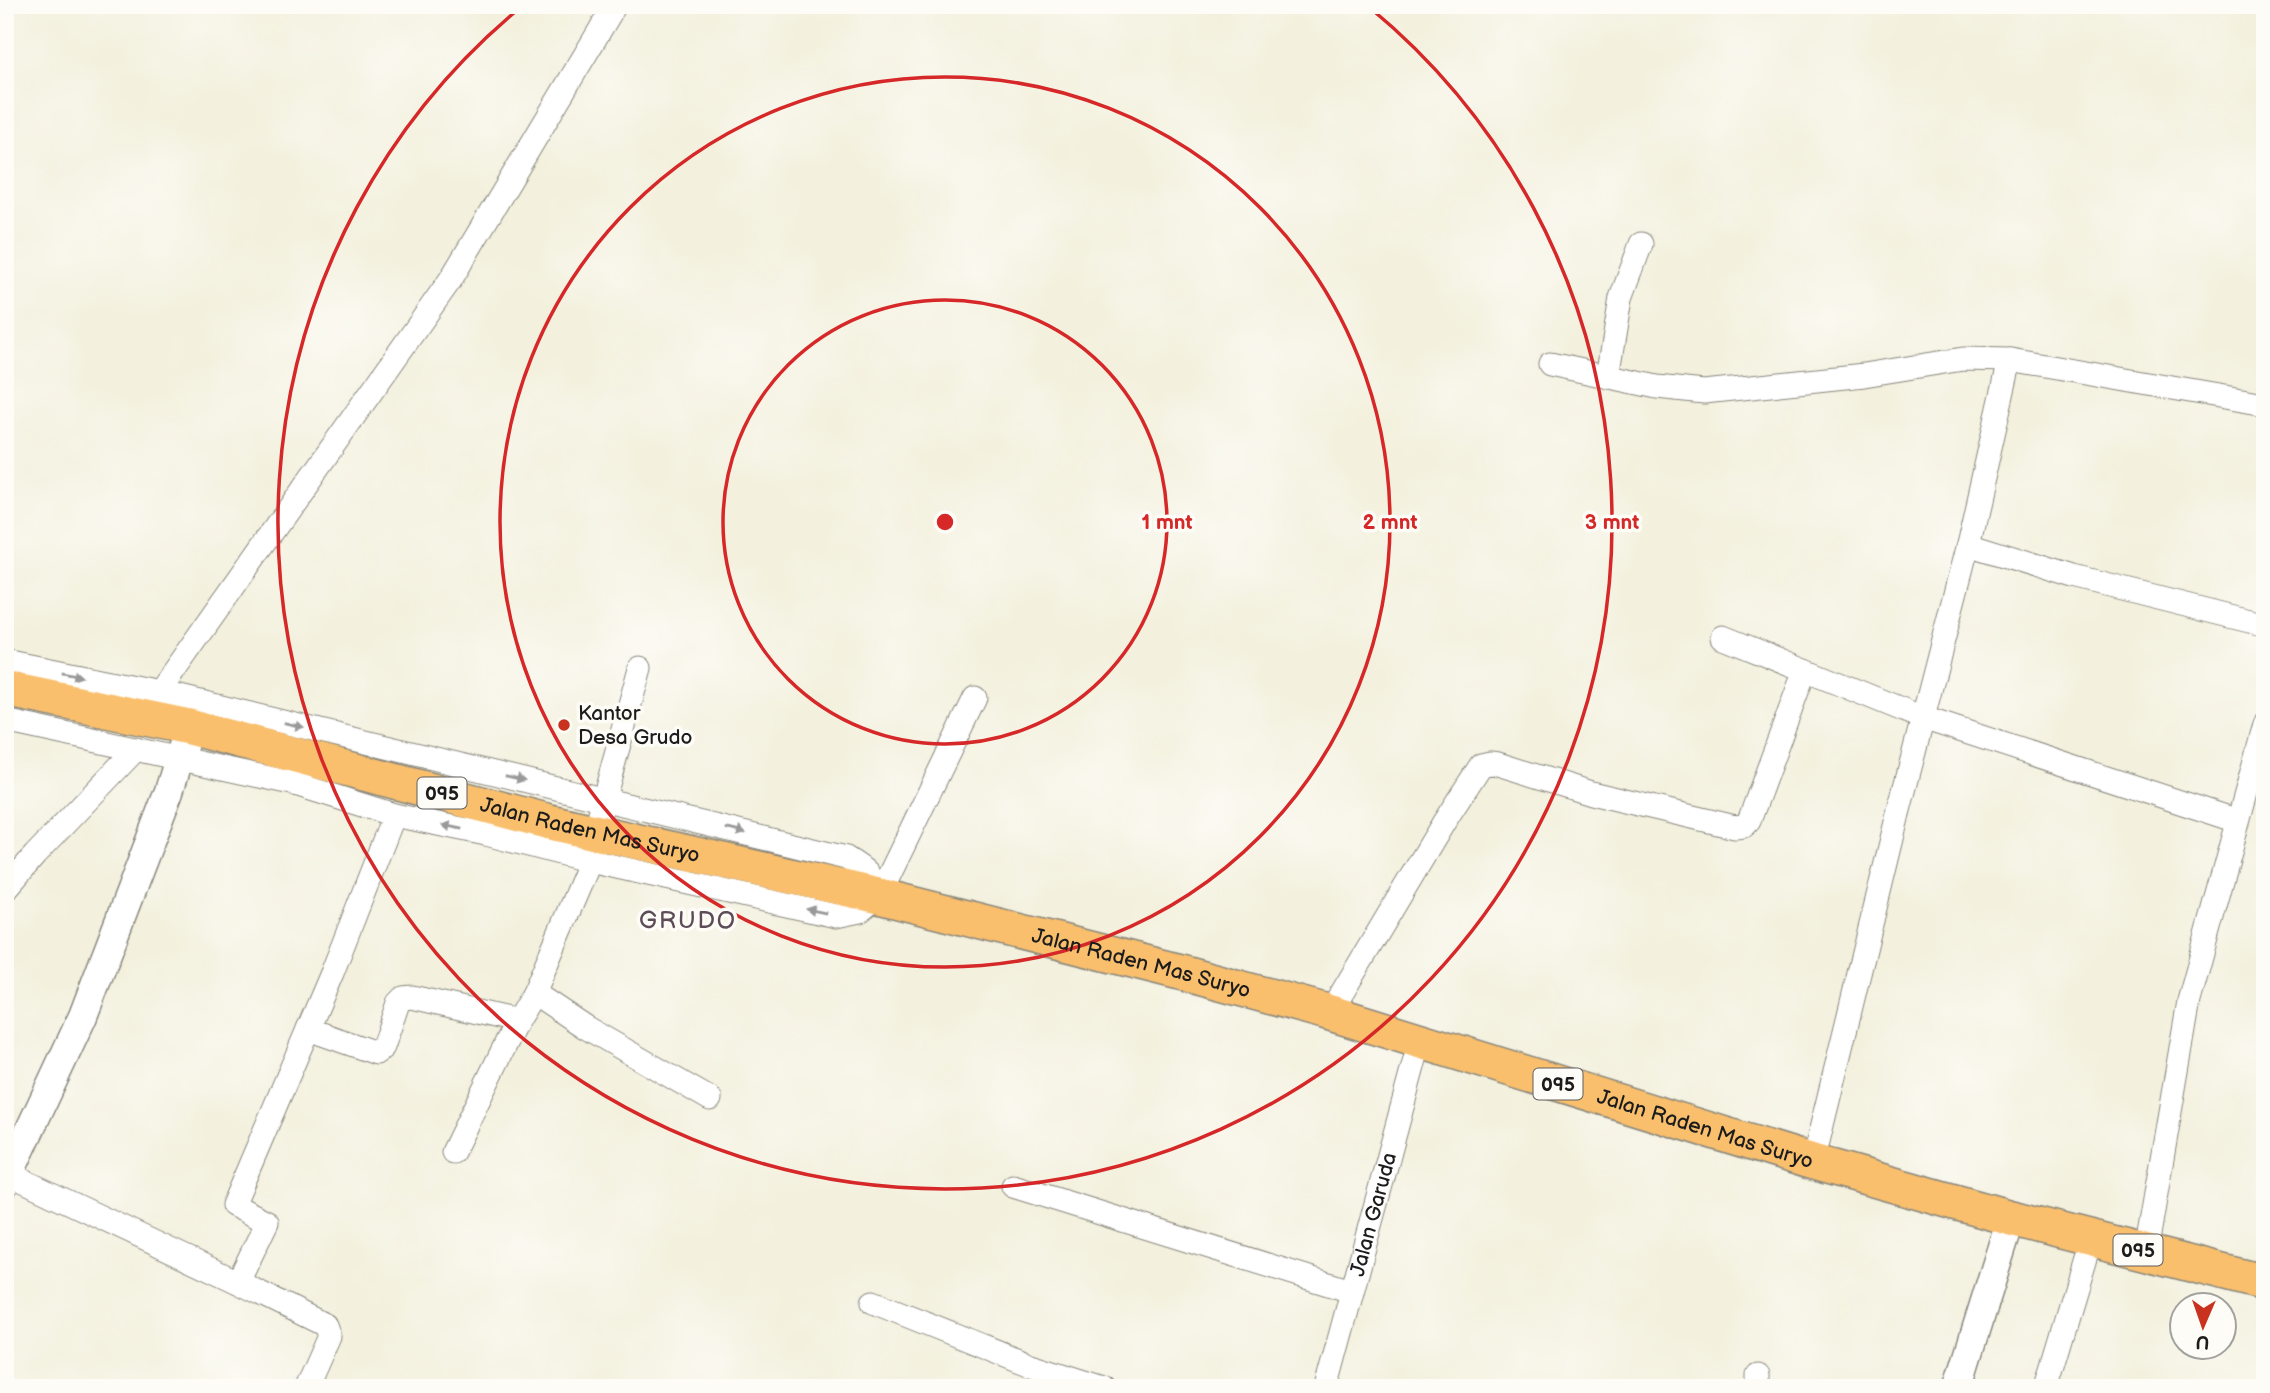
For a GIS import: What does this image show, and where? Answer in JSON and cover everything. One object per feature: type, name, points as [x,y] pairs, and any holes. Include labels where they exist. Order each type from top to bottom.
[{"type":"main road","name":"Jalan Raden Mas Suryo","points":[[5,689],[185,742],[593,847],[878,897],[1104,953],[1330,1013],[1813,1162],[2011,1219],[2265,1283]]},
{"type":"street","points":[[159,692],[451,279],[615,5]]},
{"type":"street","points":[[1608,377],[1621,298],[1641,244]]},
{"type":"street","points":[[1550,365],[1657,387],[1704,392],[1864,375],[1963,359],[2010,360],[2265,404]]},
{"type":"street","points":[[1813,1162],[1968,544],[2010,360]]},
{"type":"street","points":[[1968,544],[2074,577],[2265,625]]},
{"type":"street","points":[[1723,637],[1923,718],[2238,821]]},
{"type":"street","points":[[5,661],[159,692],[846,858],[872,878],[878,897]]},
{"type":"street","points":[[453,1152],[517,1021],[534,993],[593,847],[603,798],[640,668]]},
{"type":"street","points":[[1330,1013],[1444,822],[1482,765],[1499,764],[1591,793],[1735,827],[1744,826],[1749,821],[1805,670]]},
{"type":"street","points":[[878,897],[975,698]]},
{"type":"street","points":[[5,721],[136,749],[185,742],[292,783],[394,815],[486,834],[593,847]]},
{"type":"street","points":[[2146,1252],[2189,1001],[2265,724]]},
{"type":"street","points":[[185,742],[83,1016],[7,1176],[239,1282],[324,1325],[329,1336],[306,1388]]},
{"type":"street","points":[[5,890],[136,749]]},
{"type":"street","points":[[239,1282],[267,1222],[233,1205],[332,973],[394,815]]},
{"type":"street","points":[[534,993],[585,1027],[710,1099]]},
{"type":"street","points":[[307,1029],[376,1053],[383,1047],[398,1003],[403,998],[412,997],[517,1021]]},
{"type":"street","name":"Jalan Garuda","points":[[1326,1388],[1420,1041]]},
{"type":"street","points":[[1013,1186],[1351,1290]]},
{"type":"street","points":[[1958,1388],[2011,1219]]},
{"type":"street","points":[[2046,1388],[2091,1238]]},
{"type":"street","points":[[873,1301],[1031,1365],[1104,1388]]},
{"type":"place","name":"Kantor Desa Grudo","points":[[564,725]]},
{"type":"district","name":"GRUDO","points":[[688,920]]}]
